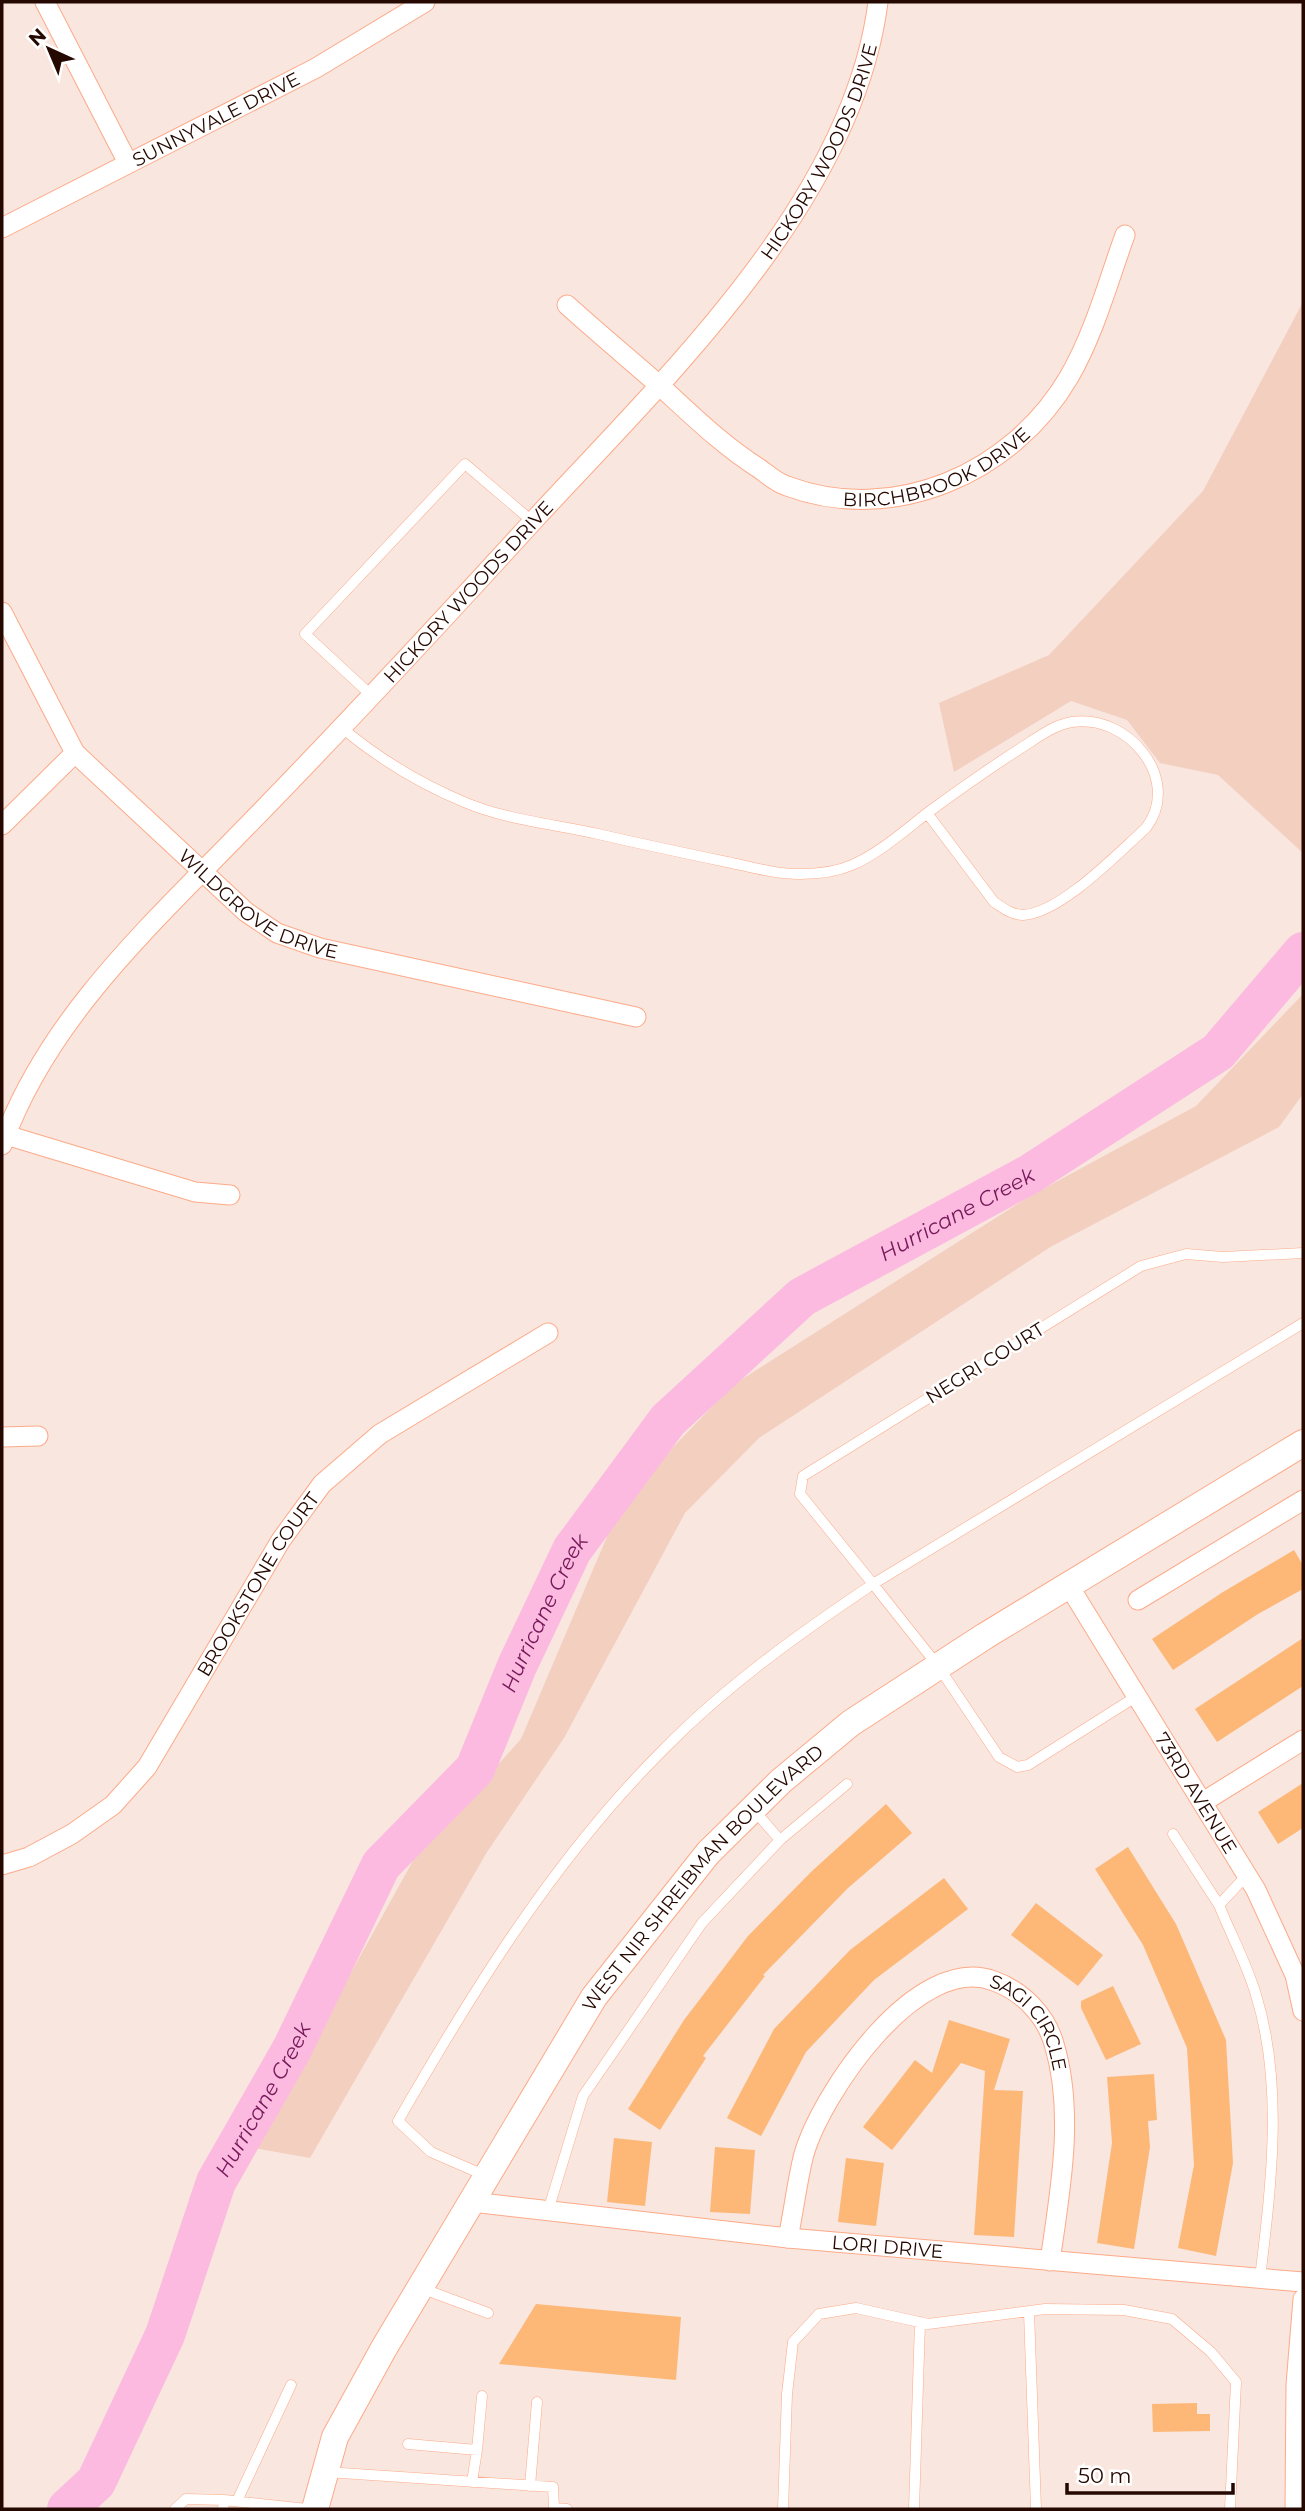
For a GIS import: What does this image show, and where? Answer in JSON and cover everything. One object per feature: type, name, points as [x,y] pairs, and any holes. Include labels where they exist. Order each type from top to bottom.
[{"type":"main road","name":"WEST NIR SHREIBMAN BOULEVARD","points":[[315,2509],[335,2437],[420,2288],[594,1997],[708,1853],[753,1809],[851,1723],[938,1666],[1303,1443]]},
{"type":"street","points":[[45,2],[128,163]]},
{"type":"street","name":"SUNNYVALE DRIVE","points":[[2,228],[316,68],[425,2]]},
{"type":"street","name":"HICKORY WOODS DRIVE","points":[[4,1140],[34,1073],[71,1016],[113,965],[342,728],[533,522],[659,385],[761,263],[803,203],[837,136],[859,79],[878,2]]},
{"type":"street","name":"BIRCHBROOK DRIVE","points":[[567,305],[726,448],[786,486],[862,499],[903,495],[938,487],[1008,451],[1042,417],[1069,376],[1125,235]]},
{"type":"street","name":"WILDGROVE DRIVE","points":[[2,612],[75,754],[246,912],[277,933],[320,948],[636,1017]]},
{"type":"street","points":[[2,825],[75,754]]},
{"type":"street","points":[[4,1140],[195,1192],[230,1195]]},
{"type":"street","name":"BROOKSTONE COURT","points":[[2,1865],[29,1857],[72,1834],[113,1805],[147,1767],[281,1540],[322,1484],[380,1434],[548,1333]]},
{"type":"street","points":[[2,1437],[37,1436]]},
{"type":"street","points":[[1138,1600],[1303,1500]]},
{"type":"street","name":"73RD AVENUE","points":[[1069,1586],[1247,1875],[1299,1973],[1303,2011]]},
{"type":"street","points":[[1203,1802],[1303,1741]]},
{"type":"street","name":"SAGI CIRCLE","points":[[788,2238],[805,2153],[823,2110],[865,2047],[926,1991],[947,1982],[989,1979],[1024,1998],[1039,2014],[1054,2041],[1063,2107],[1062,2155],[1050,2261]]},
{"type":"street","name":"LORI DRIVE","points":[[472,2202],[788,2238],[1303,2282]]},
{"type":"street","points":[[1295,2509],[1296,2385],[1303,2299]]},
{"type":"lane","points":[[372,696],[305,634],[465,464],[533,522]]},
{"type":"lane","points":[[342,728],[402,770],[465,803],[508,816],[770,871],[799,874],[851,866],[927,813],[1054,727],[1073,722],[1089,722],[1125,736],[1141,748],[1159,786],[1160,802],[1146,828],[1070,894],[1038,912],[1021,915],[1007,911],[994,902],[927,813]]},
{"type":"lane","name":"NEGRI COURT","points":[[1138,1696],[1028,1765],[1017,1768],[999,1757],[938,1666],[800,1494],[803,1476],[1141,1266],[1186,1254],[1223,1257],[1303,1253]]},
{"type":"lane","points":[[488,2177],[430,2152],[398,2121],[472,1993],[584,1838],[667,1746],[773,1653],[873,1584],[1303,1323]]},
{"type":"lane","points":[[548,2211],[583,2096],[702,1923],[780,1840],[847,1784]]},
{"type":"lane","points":[[753,1809],[780,1840]]},
{"type":"lane","points":[[1173,1834],[1219,1905],[1256,1995],[1271,2075],[1270,2194],[1260,2278]]},
{"type":"lane","points":[[1219,1905],[1247,1875]]},
{"type":"lane","points":[[420,2288],[488,2313]]},
{"type":"lane","points":[[783,2509],[787,2394],[793,2342],[819,2314],[856,2308],[928,2324],[1045,2309],[1124,2310],[1172,2319],[1211,2352],[1236,2382],[1230,2509]]},
{"type":"lane","points":[[1029,2312],[1036,2509]]},
{"type":"lane","points":[[914,2509],[920,2322]]},
{"type":"lane","points":[[237,2501],[291,2385]]},
{"type":"lane","points":[[472,2482],[482,2396]]},
{"type":"lane","points":[[530,2486],[537,2402]]},
{"type":"lane","points":[[408,2444],[477,2450]]},
{"type":"lane","points":[[325,2472],[553,2487],[554,2508],[567,2509]]},
{"type":"lane","points":[[175,2509],[186,2499],[224,2505],[237,2501],[307,2509]]},
{"type":"shaded area","points":[[1303,302],[1303,853],[1218,775],[1160,763],[1127,720],[1071,701],[954,772],[939,703],[1049,655],[1203,491]]},
{"type":"shaded area","points":[[1303,994],[1303,1094],[1279,1127],[1052,1246],[759,1438],[685,1513],[564,1738],[487,1852],[310,2158],[254,2148],[415,1857],[521,1739],[623,1499],[733,1385],[1030,1196],[1196,1106]]},
{"type":"building","points":[[1294,1550],[1303,1565],[1303,1589],[1258,1614],[1173,1670],[1152,1639],[1223,1592]]},
{"type":"building","points":[[1303,1638],[1303,1686],[1217,1742],[1195,1709]]},
{"type":"building","points":[[1303,1783],[1303,1828],[1278,1844],[1258,1812]]},
{"type":"building","points":[[886,1804],[912,1833],[848,1888],[763,1975],[765,1976],[703,2056],[706,2058],[660,2130],[628,2109],[684,2020],[748,1936],[812,1871]]},
{"type":"building","points":[[1128,1847],[1176,1924],[1226,2040],[1233,2163],[1216,2256],[1178,2248],[1194,2165],[1187,2048],[1143,1945],[1095,1869]]},
{"type":"building","points":[[944,1878],[968,1909],[874,1980],[806,2052],[761,2136],[727,2118],[774,2029],[850,1950]]},
{"type":"building","points":[[1036,1903],[1103,1955],[1078,1986],[1011,1935]]},
{"type":"building","points":[[1113,1986],[1141,2044],[1106,2060],[1081,2008],[1081,2001]]},
{"type":"building","points":[[949,2020],[1010,2039],[994,2090],[1023,2091],[1014,2237],[974,2235],[985,2071],[961,2063],[892,2150],[863,2127],[915,2060],[932,2073]]},
{"type":"building","points":[[1154,2074],[1157,2120],[1148,2121],[1150,2147],[1134,2249],[1097,2243],[1112,2143],[1107,2077]]},
{"type":"building","points":[[614,2138],[652,2142],[645,2206],[607,2202]]},
{"type":"building","points":[[715,2147],[755,2150],[750,2214],[710,2212]]},
{"type":"building","points":[[846,2158],[884,2163],[876,2226],[838,2222]]},
{"type":"building","points":[[536,2304],[681,2317],[676,2380],[499,2364]]},
{"type":"building","points":[[1197,2403],[1197,2414],[1210,2414],[1210,2431],[1153,2432],[1152,2404]]},
{"type":"waterway","name":"Hurricane Creek","points":[[67,2509],[96,2482],[165,2335],[216,2182],[292,2049],[381,1865],[475,1769],[517,1666],[572,1550],[668,1420],[802,1297],[1030,1174],[1218,1052],[1303,952]]}]
